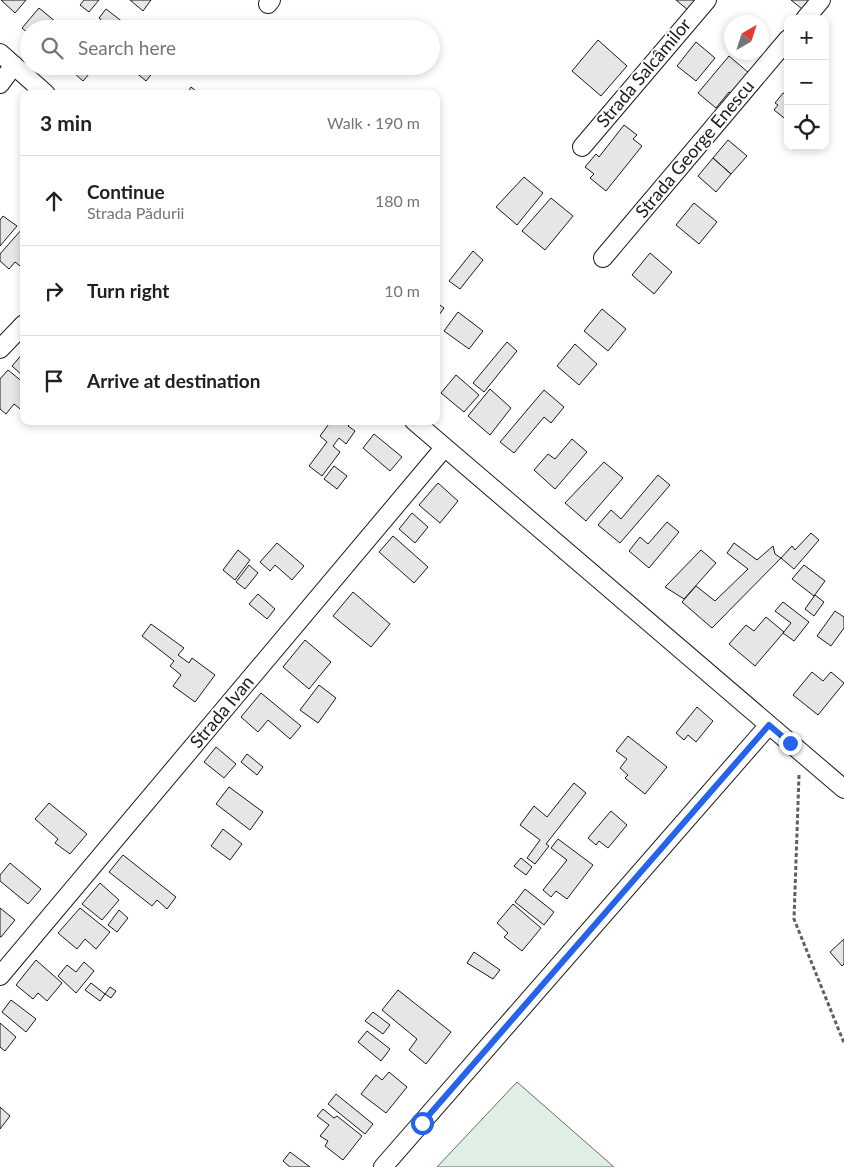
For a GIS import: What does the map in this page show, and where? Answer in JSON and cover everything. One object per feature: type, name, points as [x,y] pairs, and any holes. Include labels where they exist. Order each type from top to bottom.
[{"type":"street","name":"Strada Salcâmilor","points":[[582,147],[706,0]]},
{"type":"street","points":[[808,15],[821,0]]},
{"type":"street","name":"Strada George Enescu","points":[[603,258],[784,44]]},
{"type":"street","points":[[0,53],[20,70]]},
{"type":"street","points":[[0,84],[14,65]]},
{"type":"street","points":[[25,75],[42,90]]},
{"type":"street","points":[[0,349],[20,328]]},
{"type":"street","points":[[418,425],[844,789]]},
{"type":"street","name":"Strada Ivan","points":[[0,976],[444,448]]},
{"type":"street","points":[[383,1167],[769,725]]},
{"type":"path","points":[[800,752],[794,918],[844,1042]]},
{"type":"green space","points":[[517,1082],[614,1167],[437,1167]]},
{"type":"building","points":[[1,0],[26,0],[15,13]]},
{"type":"building","points":[[84,0],[99,0],[89,12],[80,5]]},
{"type":"building","points":[[130,0],[151,0],[143,11]]},
{"type":"building","points":[[676,0],[697,0],[688,10]]},
{"type":"building","points":[[791,0],[809,0],[802,9]]},
{"type":"building","points":[[39,8],[54,20],[29,20]]},
{"type":"building","points":[[106,9],[120,20],[101,20],[99,18]]},
{"type":"building","points":[[598,40],[627,66],[601,96],[572,71]]},
{"type":"building","points":[[696,42],[715,58],[696,81],[677,66]]},
{"type":"building","points":[[726,60],[734,60],[749,73],[732,94],[729,92],[716,108],[698,93]]},
{"type":"building","points":[[76,75],[88,75],[83,81]]},
{"type":"building","points":[[139,75],[151,75],[146,81]]},
{"type":"building","points":[[784,94],[784,118],[774,110],[778,105],[775,103]]},
{"type":"building","points":[[624,125],[637,135],[633,139],[642,146],[606,191],[590,178],[594,174],[585,167],[596,154],[599,157]]},
{"type":"building","points":[[728,140],[747,156],[731,174],[713,158]]},
{"type":"building","points":[[713,158],[731,174],[716,192],[698,176]]},
{"type":"building","points":[[524,177],[543,193],[517,225],[496,207]]},
{"type":"building","points":[[551,198],[573,216],[545,250],[522,231]]},
{"type":"building","points":[[694,203],[717,222],[699,244],[676,225]]},
{"type":"building","points":[[3,216],[17,226],[0,246],[0,220]]},
{"type":"building","points":[[20,231],[20,266],[15,262],[9,269],[0,261],[0,254]]},
{"type":"building","points":[[473,251],[483,260],[460,289],[449,281]]},
{"type":"building","points":[[650,253],[672,272],[654,294],[632,275]]},
{"type":"building","points":[[440,305],[444,308],[440,314]]},
{"type":"building","points":[[602,309],[626,329],[608,351],[584,331]]},
{"type":"building","points":[[458,312],[483,331],[469,349],[444,331]]},
{"type":"building","points":[[507,342],[517,351],[484,392],[473,383]]},
{"type":"building","points":[[575,344],[597,364],[579,385],[557,366]]},
{"type":"building","points":[[20,357],[20,373],[12,366]]},
{"type":"building","points":[[8,370],[20,380],[20,409],[14,404],[6,414],[0,409],[0,379]]},
{"type":"building","points":[[456,375],[479,395],[464,412],[441,393]]},
{"type":"building","points":[[490,389],[511,408],[490,435],[468,416]]},
{"type":"building","points":[[544,390],[564,407],[551,423],[544,417],[514,453],[500,442]]},
{"type":"building","points":[[328,425],[349,425],[355,431],[346,444],[339,438],[333,446],[340,452],[322,476],[309,466],[327,442],[320,436]]},
{"type":"building","points":[[374,434],[402,457],[390,471],[363,448]]},
{"type":"building","points":[[572,439],[587,452],[555,489],[534,470],[548,454],[555,459]]},
{"type":"building","points":[[604,462],[623,478],[586,521],[565,503]]},
{"type":"building","points":[[334,466],[347,476],[337,489],[324,479]]},
{"type":"building","points":[[658,475],[670,485],[620,543],[598,525],[611,510],[621,519]]},
{"type":"building","points":[[438,483],[458,501],[440,523],[419,505]]},
{"type":"building","points":[[412,513],[428,527],[415,543],[399,529]]},
{"type":"building","points":[[667,522],[679,532],[649,568],[629,551],[640,537],[648,544]]},
{"type":"building","points":[[811,533],[819,540],[794,569],[781,558],[792,546],[795,550]]},
{"type":"building","points":[[393,536],[428,567],[414,583],[379,552]]},
{"type":"building","points":[[277,543],[304,566],[292,580],[275,565],[270,571],[260,562]]},
{"type":"building","points":[[734,543],[757,560],[773,546],[775,554],[781,558],[712,628],[682,602],[696,586],[715,601],[748,569],[727,553]]},
{"type":"building","points":[[238,550],[250,560],[235,580],[223,570]]},
{"type":"building","points":[[701,550],[716,563],[684,599],[665,587]]},
{"type":"building","points":[[249,565],[258,573],[245,589],[236,582]]},
{"type":"building","points":[[804,565],[825,581],[814,596],[792,579]]},
{"type":"building","points":[[353,592],[390,624],[371,647],[333,616]]},
{"type":"building","points":[[258,594],[275,609],[267,619],[249,604]]},
{"type":"building","points":[[815,595],[824,602],[814,616],[805,609]]},
{"type":"building","points":[[783,602],[809,622],[794,641],[783,633],[791,623],[775,611]]},
{"type":"building","points":[[835,611],[844,617],[844,628],[831,646],[817,636]]},
{"type":"building","points":[[766,617],[784,632],[755,666],[729,644],[746,625],[754,631]]},
{"type":"building","points":[[151,624],[184,648],[178,655],[189,663],[192,658],[215,675],[195,702],[173,686],[181,675],[170,666],[174,661],[142,636]]},
{"type":"building","points":[[305,640],[331,662],[309,689],[283,667]]},
{"type":"building","points":[[812,672],[823,681],[831,672],[844,683],[818,715],[793,695]]},
{"type":"building","points":[[319,685],[336,698],[318,723],[300,710]]},
{"type":"building","points":[[261,693],[301,726],[290,739],[268,720],[258,732],[241,717]]},
{"type":"building","points":[[697,707],[713,721],[696,742],[688,735],[684,740],[676,733]]},
{"type":"building","points":[[628,736],[667,767],[645,794],[625,778],[628,775],[620,768],[627,759],[616,751]]},
{"type":"building","points":[[216,747],[236,764],[224,778],[204,762]]},
{"type":"building","points":[[247,754],[263,767],[257,775],[241,762]]},
{"type":"building","points":[[574,783],[586,793],[546,844],[549,846],[535,864],[527,858],[540,840],[520,825],[534,806],[547,817]]},
{"type":"building","points":[[229,787],[263,812],[250,830],[216,804]]},
{"type":"building","points":[[49,803],[87,834],[70,854],[55,843],[58,839],[35,819]]},
{"type":"building","points":[[611,811],[627,825],[608,848],[599,841],[596,845],[588,838]]},
{"type":"building","points":[[223,829],[242,844],[230,860],[211,846]]},
{"type":"building","points":[[558,839],[593,865],[567,899],[556,891],[551,897],[543,890],[567,860],[551,848]]},
{"type":"building","points":[[123,855],[176,897],[167,909],[157,900],[152,906],[109,872]]},
{"type":"building","points":[[521,858],[532,867],[526,875],[514,866]]},
{"type":"building","points":[[10,863],[41,889],[28,904],[0,881],[0,875]]},
{"type":"building","points":[[100,883],[119,900],[102,920],[82,904]]},
{"type":"building","points":[[525,889],[554,912],[544,925],[515,902]]},
{"type":"building","points":[[513,904],[541,928],[522,951],[504,937],[508,933],[497,923]]},
{"type":"building","points":[[0,908],[15,920],[1,937],[0,937]]},
{"type":"building","points":[[80,908],[110,932],[96,949],[85,939],[77,949],[58,933]]},
{"type":"building","points":[[119,910],[128,918],[117,932],[108,925]]},
{"type":"building","points":[[844,939],[844,964],[842,966],[830,952]]},
{"type":"building","points":[[474,952],[500,970],[493,979],[467,963]]},
{"type":"building","points":[[36,960],[62,983],[47,1001],[38,993],[33,999],[16,985]]},
{"type":"building","points":[[84,962],[94,971],[76,993],[58,976],[67,965],[76,972]]},
{"type":"building","points":[[91,983],[105,994],[100,1001],[85,990]]},
{"type":"building","points":[[110,987],[116,991],[111,998],[105,994]]},
{"type":"building","points":[[398,990],[451,1032],[426,1064],[409,1050],[417,1039],[382,1010]]},
{"type":"building","points":[[11,1000],[36,1019],[26,1032],[2,1012]]},
{"type":"building","points":[[373,1012],[390,1025],[383,1034],[365,1021]]},
{"type":"building","points":[[0,1023],[16,1037],[5,1051],[0,1047]]},
{"type":"building","points":[[367,1031],[390,1049],[381,1061],[358,1042]]},
{"type":"building","points":[[389,1072],[407,1087],[386,1113],[361,1094],[376,1075],[382,1080]]},
{"type":"building","points":[[336,1094],[373,1124],[365,1134],[328,1104]]},
{"type":"building","points":[[0,1107],[10,1116],[0,1129]]},
{"type":"building","points":[[323,1109],[334,1118],[337,1116],[362,1136],[343,1160],[325,1146],[328,1141],[320,1136],[329,1125],[317,1116]]},
{"type":"building","points":[[290,1152],[310,1167],[290,1167],[283,1161]]},
{"type":"route","points":[[422,1123],[769,725],[790,743]]}]
